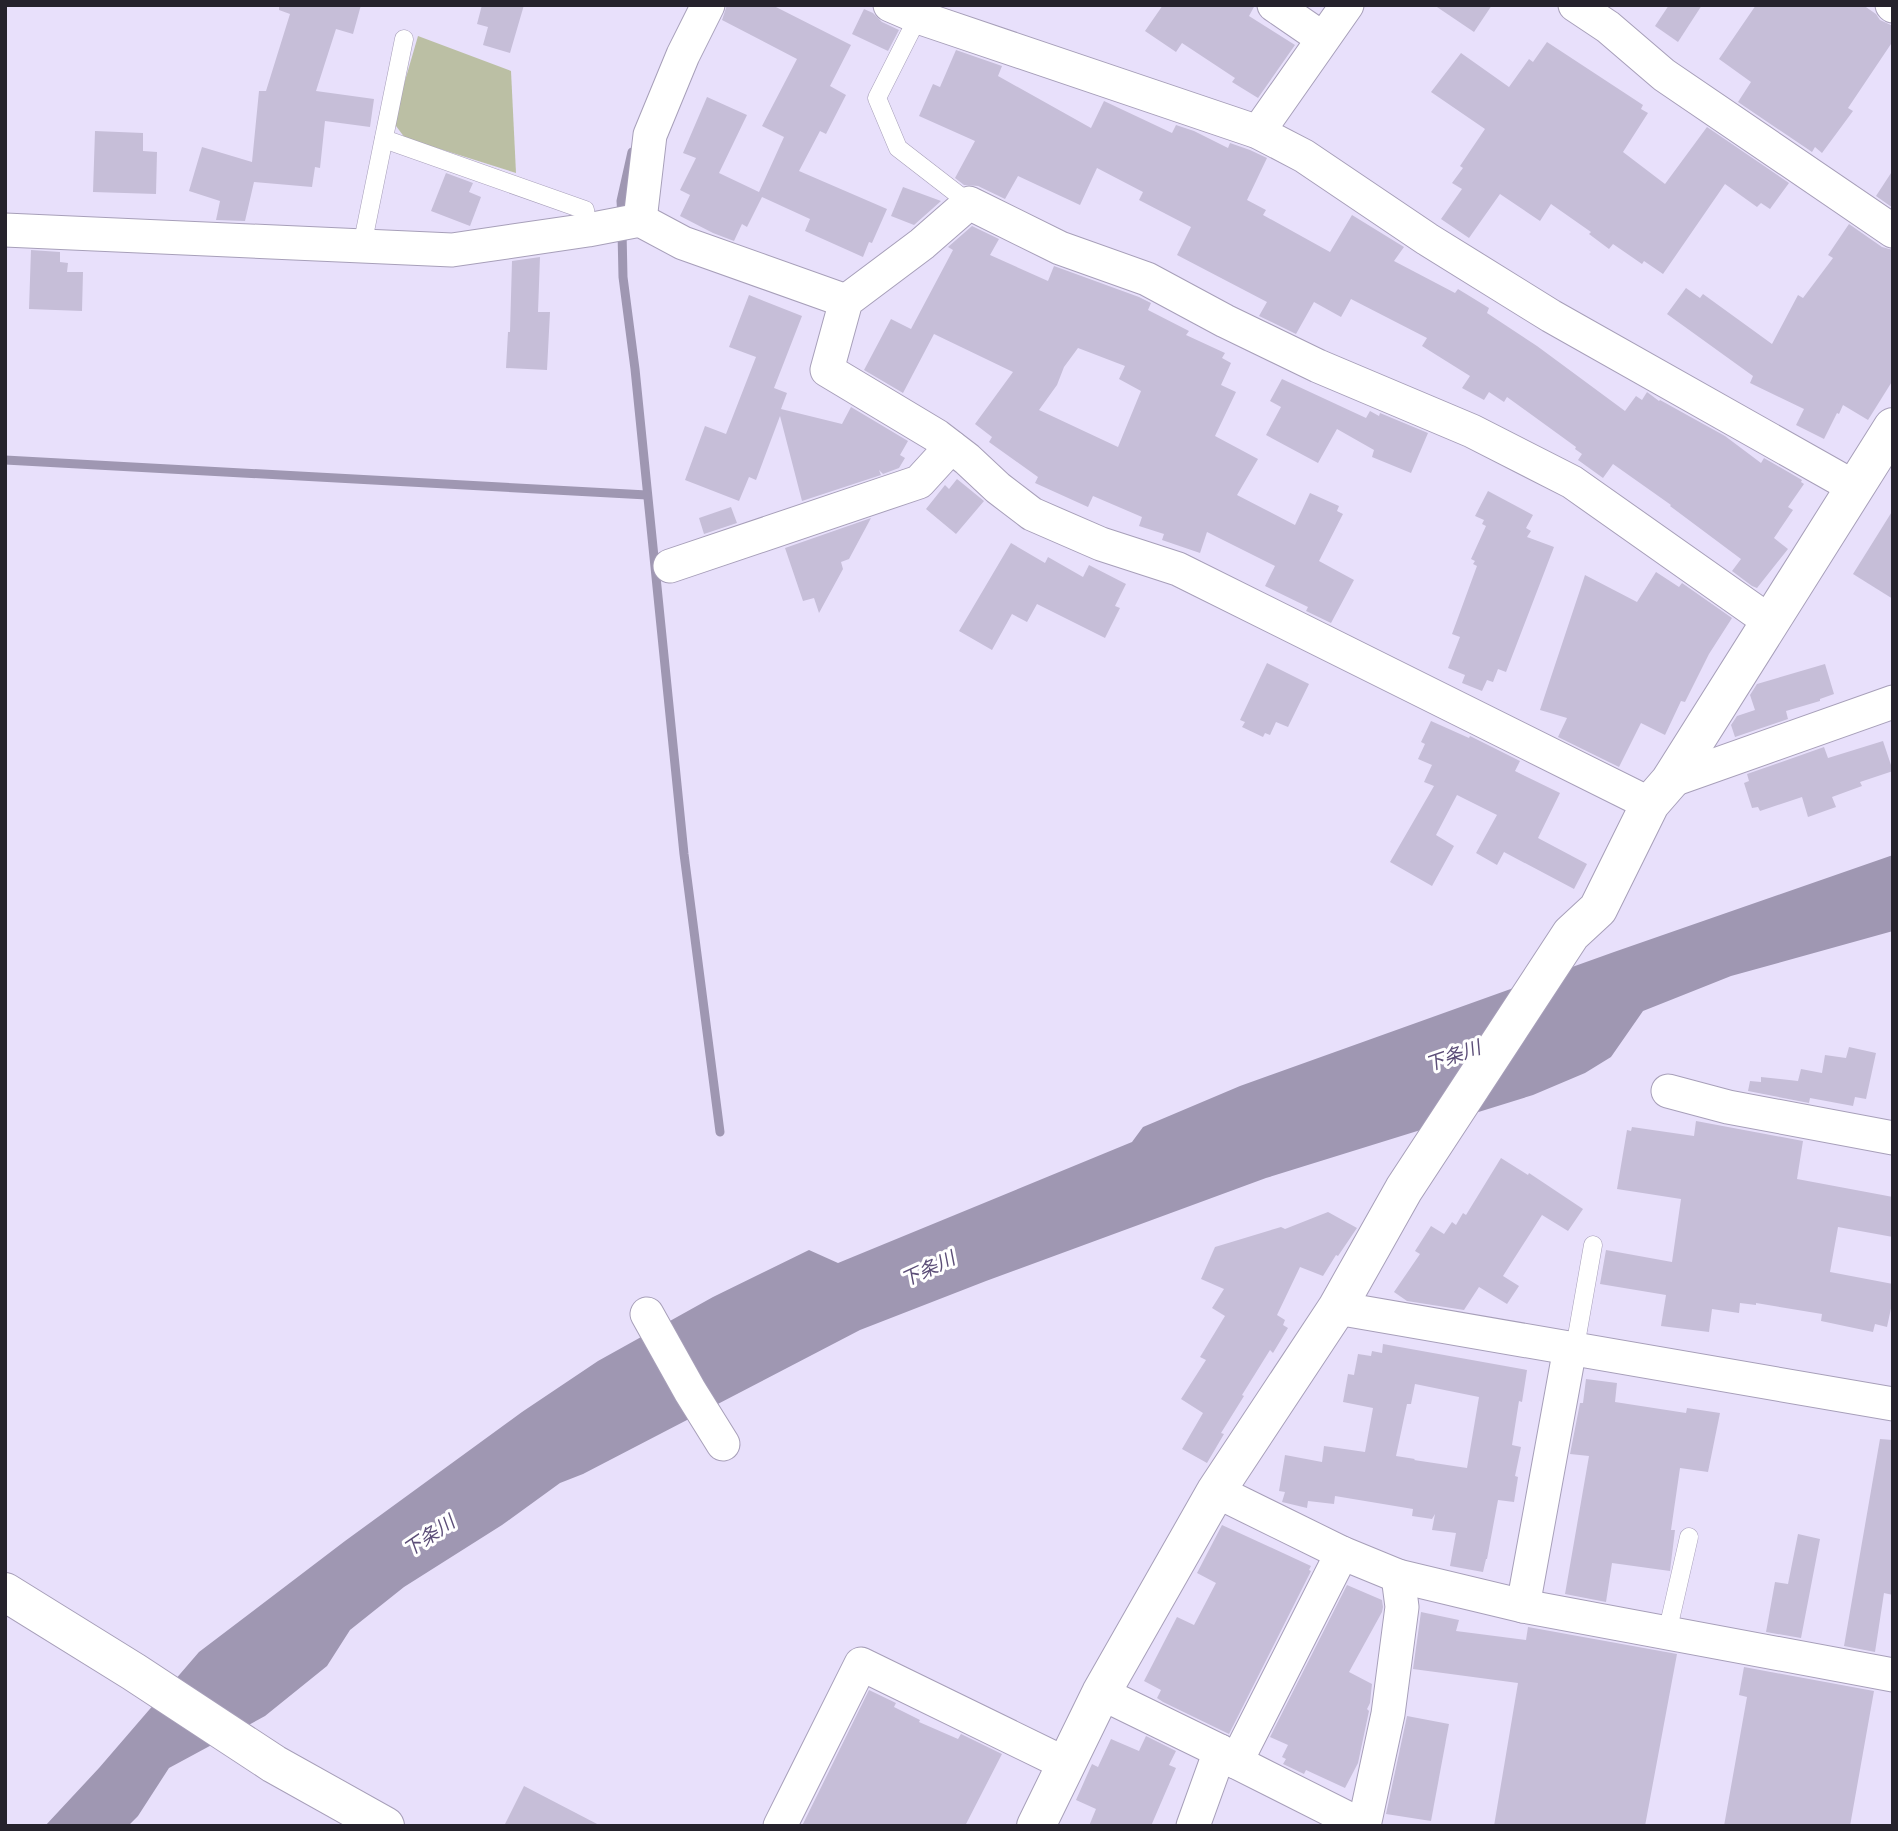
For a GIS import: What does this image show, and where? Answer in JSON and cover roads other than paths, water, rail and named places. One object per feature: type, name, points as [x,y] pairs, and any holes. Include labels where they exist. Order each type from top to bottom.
[{"type":"street","points":[[640,220],[650,135],[683,55],[708,5]]},
{"type":"street","points":[[1274,5],[1322,38]]},
{"type":"street","points":[[1258,132],[1346,5]]},
{"type":"street","points":[[1575,5],[1608,27],[1664,75],[1893,231]]},
{"type":"street","points":[[904,11],[1258,132],[1304,156],[1427,239],[1551,316],[1854,487]]},
{"type":"street","points":[[1769,621],[1572,482],[1472,431],[1318,366],[1147,279],[1060,248],[969,203],[922,244],[846,301],[827,370],[937,436],[1032,514],[1101,544],[1178,569],[1660,792],[1893,702]]},
{"type":"street","points":[[5,230],[452,250],[640,220],[683,243],[846,301]]},
{"type":"street","points":[[1037,1826],[1101,1693],[1216,1491],[1337,1308],[1404,1189],[1571,934],[1598,909],[1660,792],[1893,427]]},
{"type":"street","points":[[670,566],[919,482],[951,447]]},
{"type":"street","points":[[1668,1091],[1728,1107],[1893,1138]]},
{"type":"street","points":[[1337,1308],[1893,1404]]},
{"type":"street","points":[[647,1314],[720,1439]]},
{"type":"street","points":[[1522,1606],[1570,1348]]},
{"type":"street","points":[[1216,1491],[1342,1553],[1398,1576],[1522,1606],[1893,1675]]},
{"type":"street","points":[[1193,1826],[1228,1757],[1342,1553]]},
{"type":"street","points":[[1101,1693],[1364,1826],[1388,1714],[1402,1608],[1398,1576]]},
{"type":"street","points":[[5,1592],[274,1764],[385,1826]]},
{"type":"street","points":[[780,1826],[861,1664],[1066,1764]]},
{"type":"lane","points":[[904,11],[877,98],[898,148],[969,203]]},
{"type":"lane","points":[[362,246],[404,39]]},
{"type":"lane","points":[[384,139],[585,210],[588,230]]},
{"type":"lane","points":[[1570,1348],[1577,1336],[1593,1245]]},
{"type":"lane","points":[[1667,1633],[1689,1537]]},
{"type":"water","name":"下条川","points":[[1893,855],[1893,931],[1731,976],[1643,1011],[1611,1057],[1585,1073],[1533,1095],[1266,1178],[860,1330],[583,1474],[560,1483],[502,1525],[404,1587],[350,1630],[327,1666],[265,1716],[169,1768],[138,1816],[128,1826],[45,1826],[199,1652],[522,1412],[598,1361],[713,1297],[809,1250],[838,1263],[1132,1142],[1143,1127],[1240,1086]]},
{"type":"waterway","points":[[622,217],[621,201],[632,152]]},
{"type":"waterway","points":[[622,231],[623,277],[635,369],[684,854],[720,1132]]},
{"type":"waterway","points":[[5,460],[647,495]]}]
